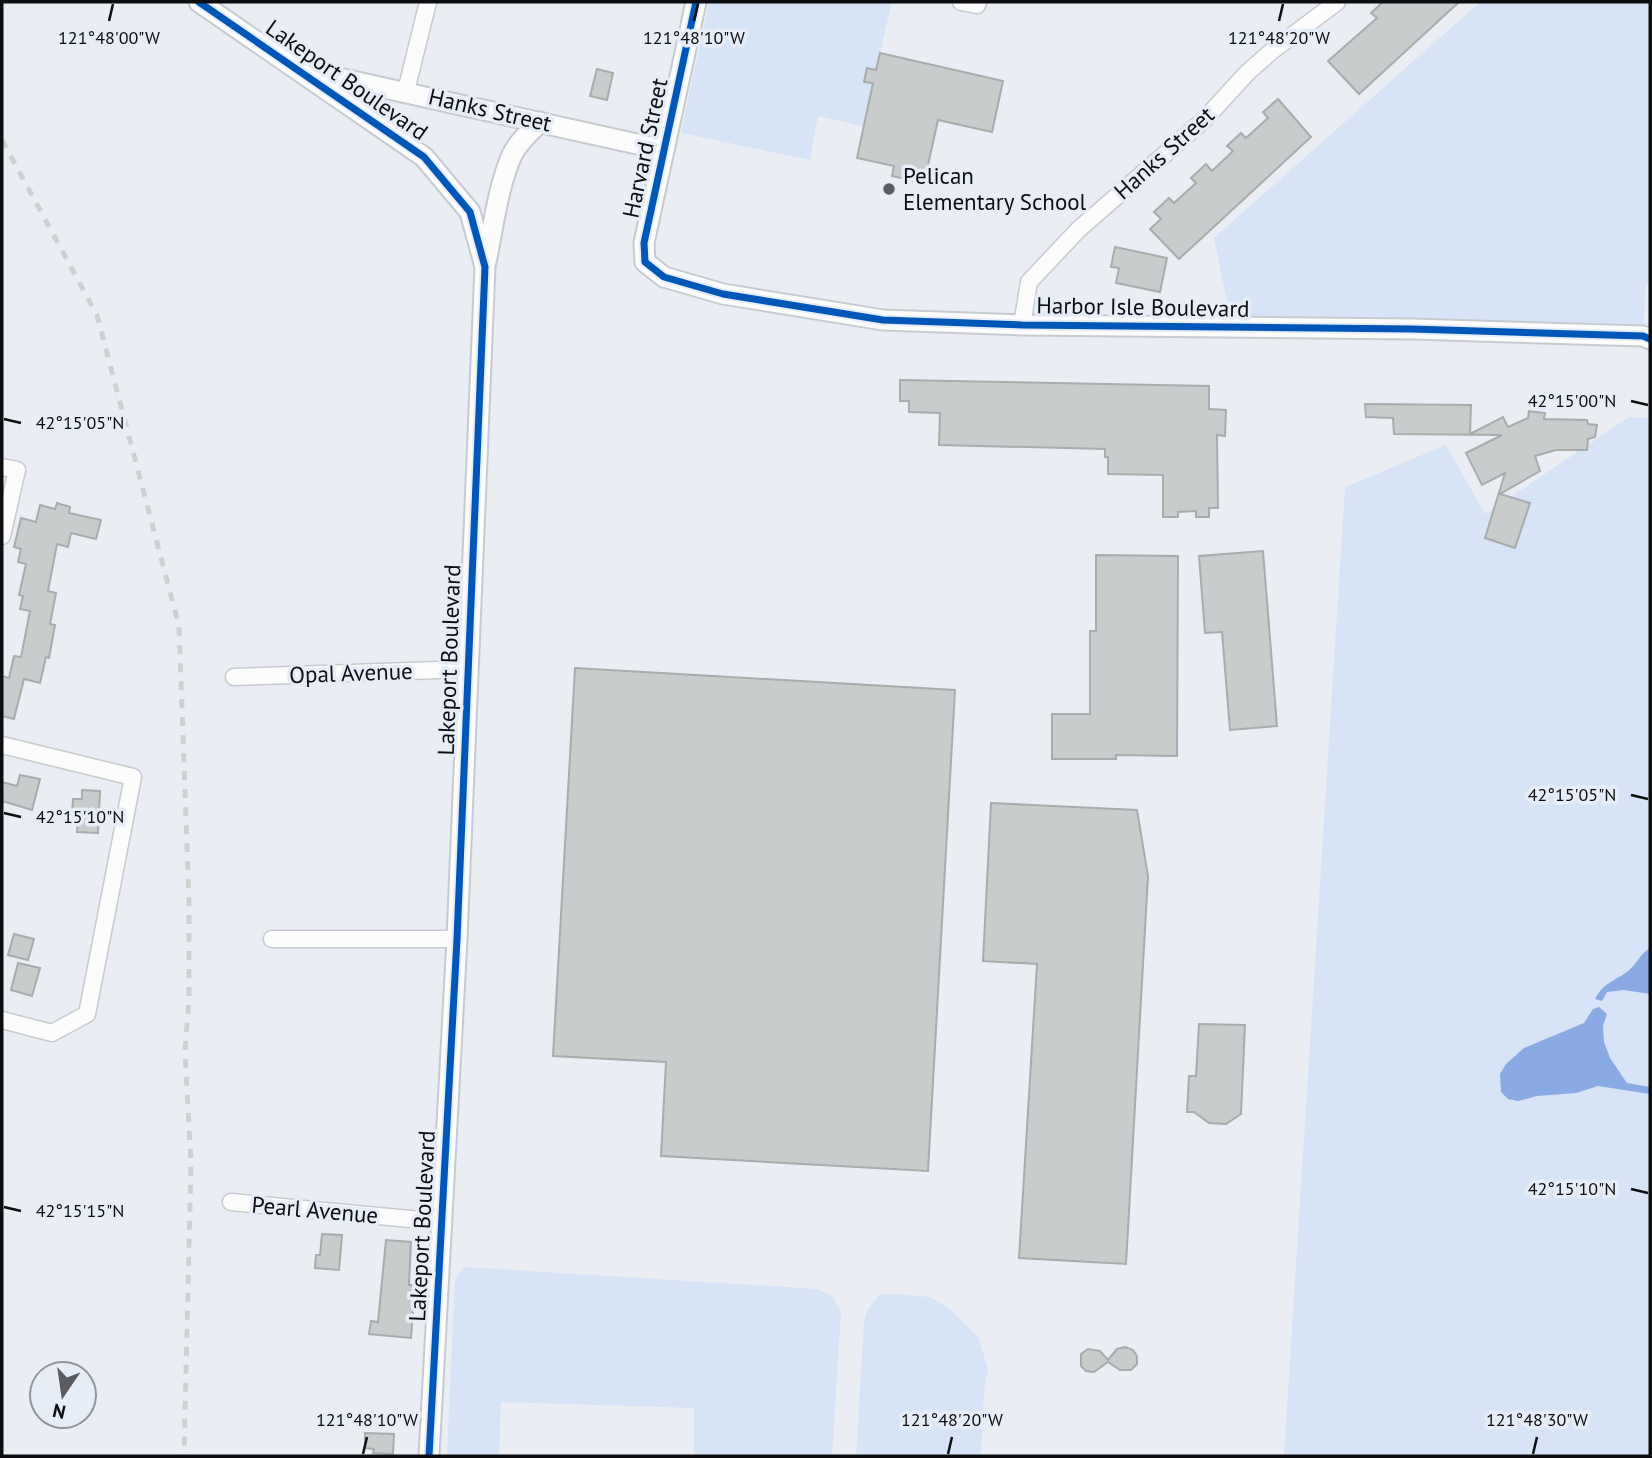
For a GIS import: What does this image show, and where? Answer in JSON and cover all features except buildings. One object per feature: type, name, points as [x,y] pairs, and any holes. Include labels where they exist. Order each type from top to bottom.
[{"type":"street","name":"Lakeport Boulevard","points":[[200,2],[424,157],[470,212],[485,267],[457,939],[429,1456]]},
{"type":"street","points":[[405,91],[428,2]]},
{"type":"street","name":"Harvard Street","points":[[645,262],[644,243],[696,2]]},
{"type":"street","name":"Hanks Street","points":[[1022,325],[1029,282],[1077,230],[1204,120],[1247,73],[1273,50],[1337,2]]},
{"type":"street","name":"Hanks Street","points":[[315,80],[339,78],[405,91],[664,150]]},
{"type":"street","points":[[485,267],[506,170],[513,153],[540,122]]},
{"type":"street","name":"Harbor Isle Boulevard","points":[[645,262],[664,277],[736,296],[883,320],[1022,325],[1412,329],[1643,336],[1650,339]]},
{"type":"street","points":[[2,536],[9,468]]},
{"type":"street","name":"Opal Avenue","points":[[234,677],[468,669]]},
{"type":"street","points":[[2,745],[133,777],[87,1014],[52,1033],[2,1020]]},
{"type":"street","points":[[272,939],[457,939]]},
{"type":"street","name":"Pearl Avenue","points":[[231,1202],[442,1222]]},
{"type":"shaded area","points":[[709,2],[892,2],[876,70],[867,68],[864,81],[873,83],[863,126],[818,116],[810,160],[681,133]]},
{"type":"shaded area","points":[[1480,2],[1650,2],[1650,284],[1646,284],[1643,336],[1232,327],[1214,238]]},
{"type":"shaded area","points":[[1629,417],[1650,418],[1650,1456],[1284,1456],[1345,487],[1446,445],[1485,514]]},
{"type":"shaded area","points":[[464,1267],[818,1289],[834,1298],[841,1312],[832,1456],[694,1456],[694,1408],[501,1402],[499,1456],[447,1456],[455,1280]]},
{"type":"shaded area","points":[[879,1295],[930,1297],[950,1309],[978,1337],[988,1369],[984,1390],[981,1456],[856,1456],[864,1322],[867,1311]]},
{"type":"water","points":[[1650,948],[1650,994],[1624,990],[1607,992],[1602,1001],[1595,999],[1604,987],[1629,970]]},
{"type":"water","points":[[1599,1007],[1607,1014],[1603,1026],[1604,1042],[1610,1058],[1627,1083],[1650,1087],[1650,1094],[1598,1086],[1576,1093],[1537,1096],[1518,1101],[1508,1099],[1501,1092],[1500,1074],[1506,1064],[1524,1048],[1584,1023],[1593,1009]]},
{"type":"railway","points":[[2,140],[97,315],[179,626],[189,901],[189,999],[185,1051],[191,1164],[184,1456]]},
{"type":"cycle path","points":[[199,2],[424,157],[470,212],[485,267],[457,939],[429,1456]]},
{"type":"cycle path","points":[[696,2],[644,243],[645,262],[664,277],[723,294],[883,320],[1022,325],[1412,329],[1643,336],[1650,339]]},
{"type":"place","name":"Pelican Elementary School","points":[[889,189]]}]
